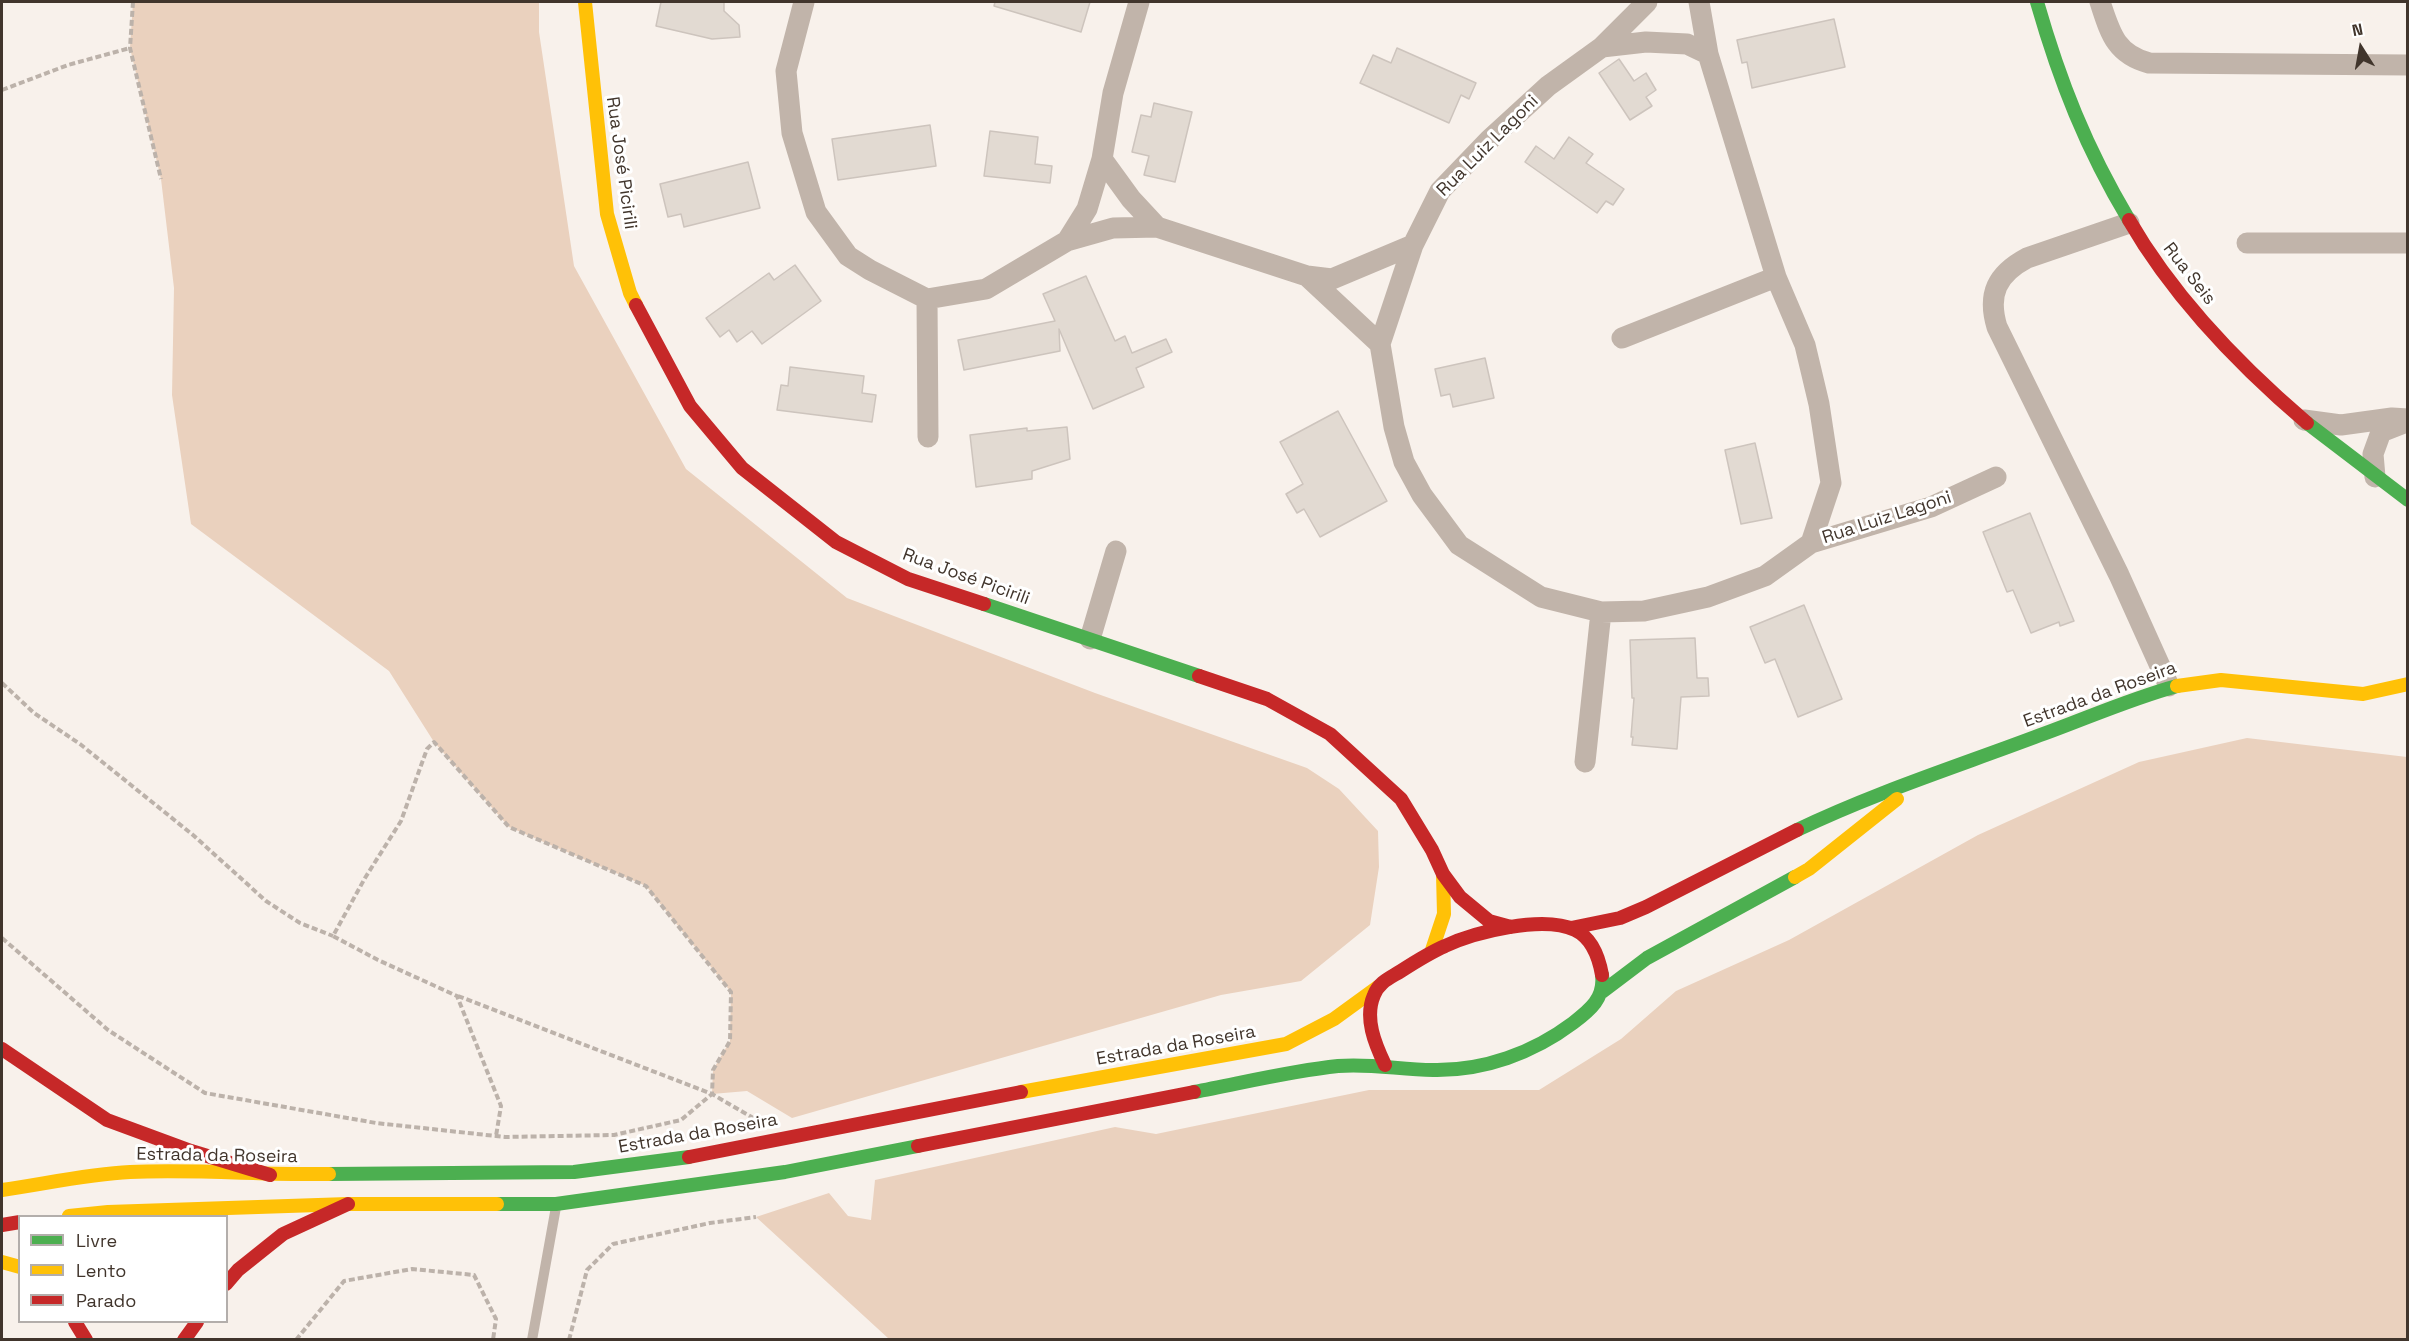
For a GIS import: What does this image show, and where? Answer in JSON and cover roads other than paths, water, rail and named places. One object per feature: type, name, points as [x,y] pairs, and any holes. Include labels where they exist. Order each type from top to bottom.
[{"type":"street","name":"Rua José Picirili","points":[[585,2],[607,214],[630,293],[690,406],[742,468],[836,542],[909,579],[1267,699],[1330,734],[1401,799],[1432,850],[1443,874]]},
{"type":"street","points":[[804,2],[786,71],[792,134],[816,212],[848,256],[927,299],[986,289],[1067,242],[1113,228],[1157,227],[1307,276],[1332,279],[1413,245]]},
{"type":"street","points":[[1067,242],[1087,209],[1102,159],[1113,93],[1139,2]]},
{"type":"street","name":"Rua Luiz Lagoni","points":[[1647,2],[1602,47],[1548,86],[1489,140],[1440,191],[1413,245],[1380,344],[1394,427],[1404,462],[1422,495],[1459,545],[1541,597],[1601,612],[1644,611],[1708,597],[1765,576],[1811,543],[1931,507],[1996,477]]},
{"type":"street","points":[[1699,2],[1708,54]]},
{"type":"street","name":"Rua Seis","points":[[2037,2],[2045,34],[2076,124],[2129,223],[2168,280],[2225,347],[2302,420],[2408,500]]},
{"type":"street","points":[[2100,2],[2116,44],[2130,57],[2149,63],[2408,65]]},
{"type":"street","name":"Rua Luiz Lagoni","points":[[1602,47],[1646,42],[1687,44],[1708,54],[1776,277],[1804,345],[1819,404],[1830,483],[1811,543]]},
{"type":"street","points":[[1102,159],[1131,199],[1157,227]]},
{"type":"street","points":[[2129,223],[2027,258],[2012,266],[2001,279],[1992,302],[1997,327],[2119,575],[2169,686]]},
{"type":"street","points":[[2247,243],[2408,243]]},
{"type":"street","points":[[1307,276],[1380,344]]},
{"type":"street","points":[[1622,338],[1776,277]]},
{"type":"street","points":[[927,299],[928,437]]},
{"type":"street","points":[[2302,420],[2334,425],[2392,418],[2408,420]]},
{"type":"street","points":[[2375,477],[2373,454],[2381,432],[2408,420]]},
{"type":"street","points":[[1090,639],[1116,551]]},
{"type":"street","points":[[1585,762],[1601,612]]},
{"type":"street","name":"Estrada da Roseira","points":[[2,1190],[128,1172],[198,1171],[270,1175],[574,1172],[688,1157],[1286,1044],[1313,1032],[1348,1010],[1432,950],[1471,936],[1511,927],[1571,928],[1620,918],[1646,908],[1807,825],[1908,782],[1957,766],[2169,686],[2198,680],[2221,680],[2363,694],[2405,683]]},
{"type":"street","name":"Estrada da Roseira","points":[[79,1215],[108,1212],[348,1204],[556,1204],[785,1172],[1315,1069],[1350,1065],[1385,1065],[1410,1070],[1475,1067],[1507,1059],[1532,1049],[1560,1033],[1584,1014],[1602,992],[1647,958],[1809,869],[1840,846],[1886,806],[1908,791],[1957,766]]},
{"type":"street","points":[[1443,874],[1474,910],[1489,921],[1511,927]]},
{"type":"street","points":[[1432,950],[1444,914],[1443,874]]},
{"type":"street","points":[[1571,928],[1588,940],[1595,949],[1602,974],[1602,992]]},
{"type":"street","points":[[1378,987],[1371,1005],[1371,1023],[1373,1043],[1385,1065]]},
{"type":"street","points":[[2,1049],[107,1120],[190,1151],[270,1175]]},
{"type":"street","points":[[228,1282],[238,1270],[283,1234],[348,1204]]},
{"type":"street","points":[[2,1226],[18,1222]]},
{"type":"street","points":[[2,1262],[18,1266]]},
{"type":"street","points":[[76,1323],[86,1340]]},
{"type":"street","points":[[184,1340],[196,1323]]},
{"type":"lane","points":[[532,1340],[556,1204]]}]
